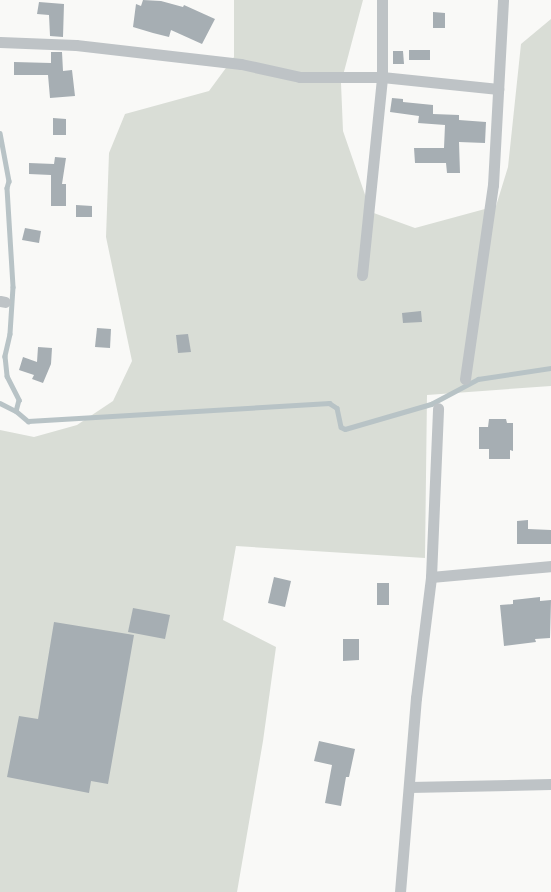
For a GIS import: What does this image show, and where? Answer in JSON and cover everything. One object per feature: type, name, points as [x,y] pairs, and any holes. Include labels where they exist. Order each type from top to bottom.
[{"type":"street","points":[[362,275],[382,77],[382,0]]},
{"type":"street","points":[[465,379],[493,185],[503,0]]},
{"type":"street","points":[[0,42],[76,45],[241,64],[300,78],[382,77],[498,89]]},
{"type":"street","points":[[400,892],[416,698],[431,577],[438,408]]},
{"type":"street","points":[[431,577],[551,566]]},
{"type":"street","points":[[410,787],[551,784]]},
{"type":"shaded area","points":[[234,0],[363,0],[341,83],[343,131],[371,212],[415,228],[496,206],[508,167],[521,44],[551,19],[551,386],[427,395],[425,558],[236,546],[223,620],[276,647],[263,741],[237,892],[0,892],[0,430],[34,437],[77,425],[113,401],[132,361],[106,237],[109,153],[125,114],[209,91],[234,57]]},
{"type":"building","points":[[143,0],[161,1],[183,7],[184,5],[215,19],[202,44],[171,30],[169,37],[153,33],[133,27],[136,4],[141,6]]},
{"type":"building","points":[[39,2],[64,4],[63,37],[50,36],[49,15],[37,14]]},
{"type":"building","points":[[433,12],[445,13],[445,28],[433,28]]},
{"type":"building","points":[[409,50],[430,50],[430,60],[409,60]]},
{"type":"building","points":[[393,51],[403,51],[404,64],[393,64]]},
{"type":"building","points":[[51,52],[62,52],[63,71],[72,70],[75,96],[50,98],[48,75],[14,75],[14,62],[51,63]]},
{"type":"building","points":[[392,98],[403,99],[403,102],[433,105],[433,114],[459,115],[459,120],[486,122],[485,143],[459,142],[460,173],[447,173],[446,163],[415,163],[414,148],[444,148],[445,125],[418,123],[419,116],[390,112]]},
{"type":"building","points":[[53,118],[66,119],[66,135],[53,135]]},
{"type":"building","points":[[55,157],[66,158],[62,184],[66,184],[66,206],[51,206],[51,175],[29,174],[29,163],[54,164]]},
{"type":"building","points":[[76,205],[92,206],[92,217],[76,217]]},
{"type":"building","points":[[25,228],[41,231],[39,243],[22,240]]},
{"type":"building","points":[[421,311],[422,322],[403,323],[402,313]]},
{"type":"building","points":[[97,328],[111,329],[110,348],[95,347]]},
{"type":"building","points":[[188,334],[191,352],[178,353],[176,335]]},
{"type":"building","points":[[38,347],[52,348],[51,364],[43,383],[32,379],[34,375],[19,370],[23,357],[37,362]]},
{"type":"building","points":[[489,419],[506,419],[507,423],[513,423],[513,451],[510,450],[510,459],[489,459],[489,449],[479,449],[479,427],[488,427]]},
{"type":"building","points":[[528,520],[528,529],[551,530],[551,544],[517,544],[517,521]]},
{"type":"building","points":[[274,577],[291,581],[285,607],[268,603]]},
{"type":"building","points":[[377,583],[389,583],[389,605],[377,605]]},
{"type":"building","points":[[540,597],[540,601],[551,600],[550,638],[535,639],[536,642],[504,646],[500,605],[513,604],[513,600]]},
{"type":"building","points":[[133,608],[170,615],[165,639],[128,632]]},
{"type":"building","points":[[54,622],[134,635],[108,784],[91,781],[89,793],[7,777],[19,716],[38,719]]},
{"type":"building","points":[[343,639],[359,639],[359,660],[343,661]]},
{"type":"building","points":[[319,741],[355,749],[349,777],[346,777],[341,806],[325,803],[332,765],[314,761]]},
{"type":"waterway","points":[[0,133],[9,181],[7,188],[13,287],[10,334],[5,356],[7,376],[19,400],[16,411],[28,421],[329,403],[337,408],[341,427],[345,429],[431,404],[478,379],[551,368]]},
{"type":"waterway","points":[[0,403],[16,411]]}]
